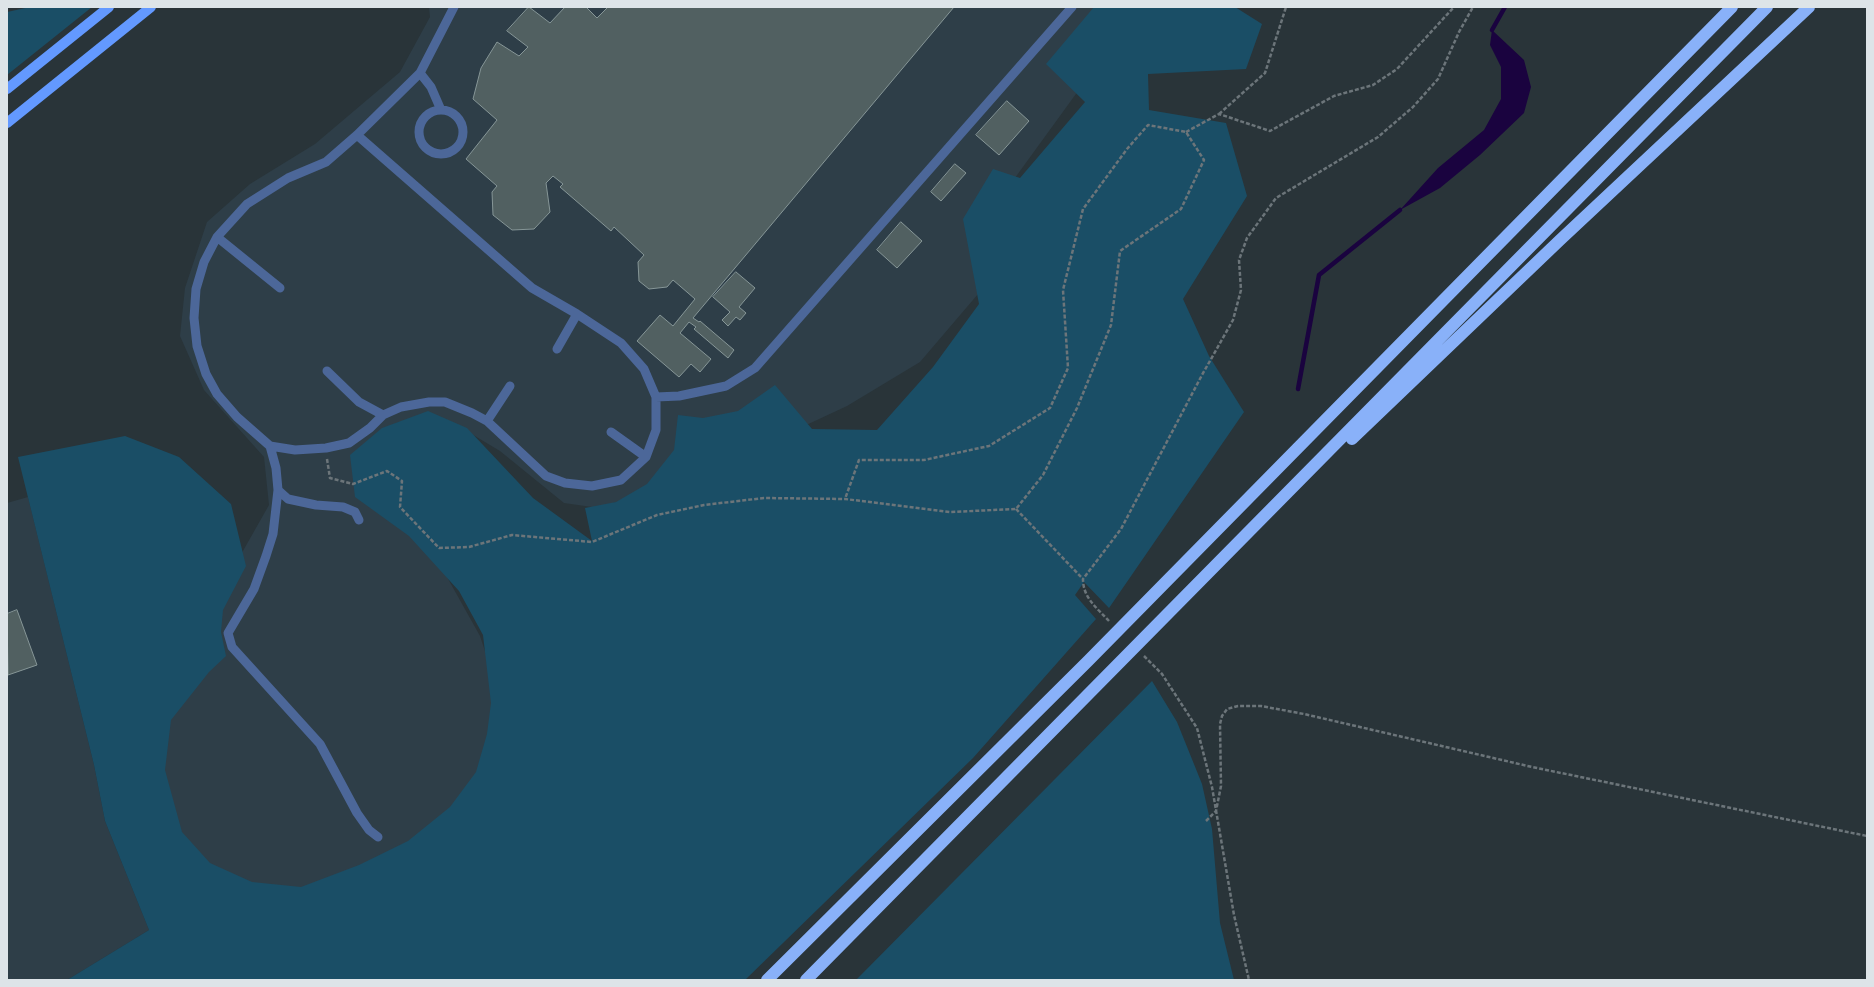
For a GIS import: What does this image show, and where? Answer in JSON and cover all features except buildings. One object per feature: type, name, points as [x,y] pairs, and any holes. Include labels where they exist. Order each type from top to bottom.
[{"type":"highway","points":[[767,980],[1088,661],[1732,7]]},
{"type":"highway","points":[[806,980],[1768,7]]},
{"type":"highway","points":[[1146,637],[1560,240],[1809,7]]},
{"type":"main road","points":[[7,89],[109,7]]},
{"type":"main road","points":[[7,122],[151,7]]},
{"type":"lane","points":[[357,134],[532,288],[577,314],[621,343],[644,369],[656,397],[656,430],[646,457],[621,480],[592,486],[564,483],[546,476],[487,421],[445,402],[429,402],[401,407],[383,415],[370,428],[349,443],[326,448],[295,450],[270,446],[237,417],[217,394],[206,374],[197,346],[194,318],[196,289],[204,262],[217,237],[248,204],[288,178],[326,162],[420,73],[454,7]]},
{"type":"lane","points":[[656,397],[679,396],[726,386],[755,368],[1072,7]]},
{"type":"lane","points":[[420,73],[430,86],[441,110],[455,115],[462,127],[460,142],[456,147],[443,154],[429,150],[421,140],[419,132],[420,126],[428,114],[441,110]]},
{"type":"lane","points":[[217,237],[280,288]]},
{"type":"lane","points":[[557,349],[577,314]]},
{"type":"lane","points":[[328,371],[359,402],[383,415]]},
{"type":"lane","points":[[487,421],[510,386]]},
{"type":"lane","points":[[611,432],[646,457]]},
{"type":"lane","points":[[270,446],[276,468],[278,490],[273,534],[254,589],[228,633],[232,647],[320,744],[357,813],[369,830],[378,837]]},
{"type":"lane","points":[[278,490],[288,500],[343,507],[355,512],[359,520]]},
{"type":"path","points":[[845,500],[859,460],[924,460],[989,446],[1050,408],[1068,368],[1063,290],[1083,209],[1127,149],[1148,125],[1186,132],[1219,114],[1265,73],[1286,7]]},
{"type":"path","points":[[1219,114],[1270,131],[1334,96],[1373,84],[1397,69],[1454,7]]},
{"type":"path","points":[[1090,601],[1083,587],[1083,578],[1121,529],[1202,375],[1233,320],[1241,290],[1239,260],[1247,238],[1276,198],[1378,137],[1413,108],[1438,79],[1459,32],[1473,7]]},
{"type":"path","points":[[326,448],[330,478],[353,484],[387,471],[402,481],[400,507],[439,548],[469,547],[512,535],[592,542],[657,515],[704,505],[764,498],[845,500],[950,512],[1016,508],[1043,476],[1077,408],[1111,325],[1120,251],[1181,209],[1204,160],[1186,132]]},
{"type":"path","points":[[1016,508],[1083,578]]},
{"type":"path","points":[[1162,674],[1196,728],[1212,787],[1234,915],[1249,980]]},
{"type":"path","points":[[1206,821],[1216,811],[1221,786],[1220,724],[1222,716],[1227,709],[1238,706],[1261,706],[1312,716],[1532,767],[1867,836]]},
{"type":"shaded area","points":[[30,7],[92,7],[7,75],[7,12]]},
{"type":"shaded area","points":[[429,7],[1139,7],[1012,182],[990,280],[920,362],[847,406],[714,468],[599,508],[564,503],[500,451],[450,421],[424,419],[396,423],[367,441],[355,475],[438,561],[480,636],[509,724],[447,831],[319,892],[228,883],[188,846],[161,788],[153,740],[218,595],[269,505],[264,457],[204,390],[180,336],[185,288],[207,222],[250,184],[315,144],[400,72],[430,17]]},
{"type":"shaded area","points":[[1094,7],[1235,7],[1262,24],[1246,69],[1148,74],[1149,110],[1226,123],[1247,196],[1183,299],[1209,356],[1244,412],[1109,608],[1084,582],[1075,595],[1096,619],[973,758],[745,980],[67,980],[149,930],[105,821],[94,765],[18,457],[125,436],[179,457],[231,504],[246,566],[223,610],[221,632],[226,656],[209,672],[171,720],[165,770],[182,832],[210,863],[252,882],[301,887],[359,865],[408,841],[450,807],[476,772],[487,734],[491,703],[483,635],[459,591],[409,536],[355,497],[350,455],[382,428],[428,411],[467,428],[533,498],[592,541],[585,508],[616,502],[647,484],[674,450],[678,415],[703,418],[738,411],[775,385],[812,429],[877,430],[933,367],[979,304],[963,219],[993,169],[1020,178],[1085,102],[1046,64]]},
{"type":"shaded area","points":[[1492,30],[1524,60],[1531,87],[1524,113],[1480,155],[1440,188],[1400,210],[1438,168],[1484,130],[1501,99],[1501,67],[1490,45]]},
{"type":"shaded area","points":[[28,497],[94,765],[105,821],[149,930],[67,980],[7,980],[7,503]]},
{"type":"shaded area","points":[[1152,681],[1177,722],[1202,784],[1212,829],[1220,923],[1234,980],[856,980]]},
{"type":"waterway","points":[[1492,30],[1505,7]]},
{"type":"waterway","points":[[1298,389],[1319,275],[1400,210]]}]
